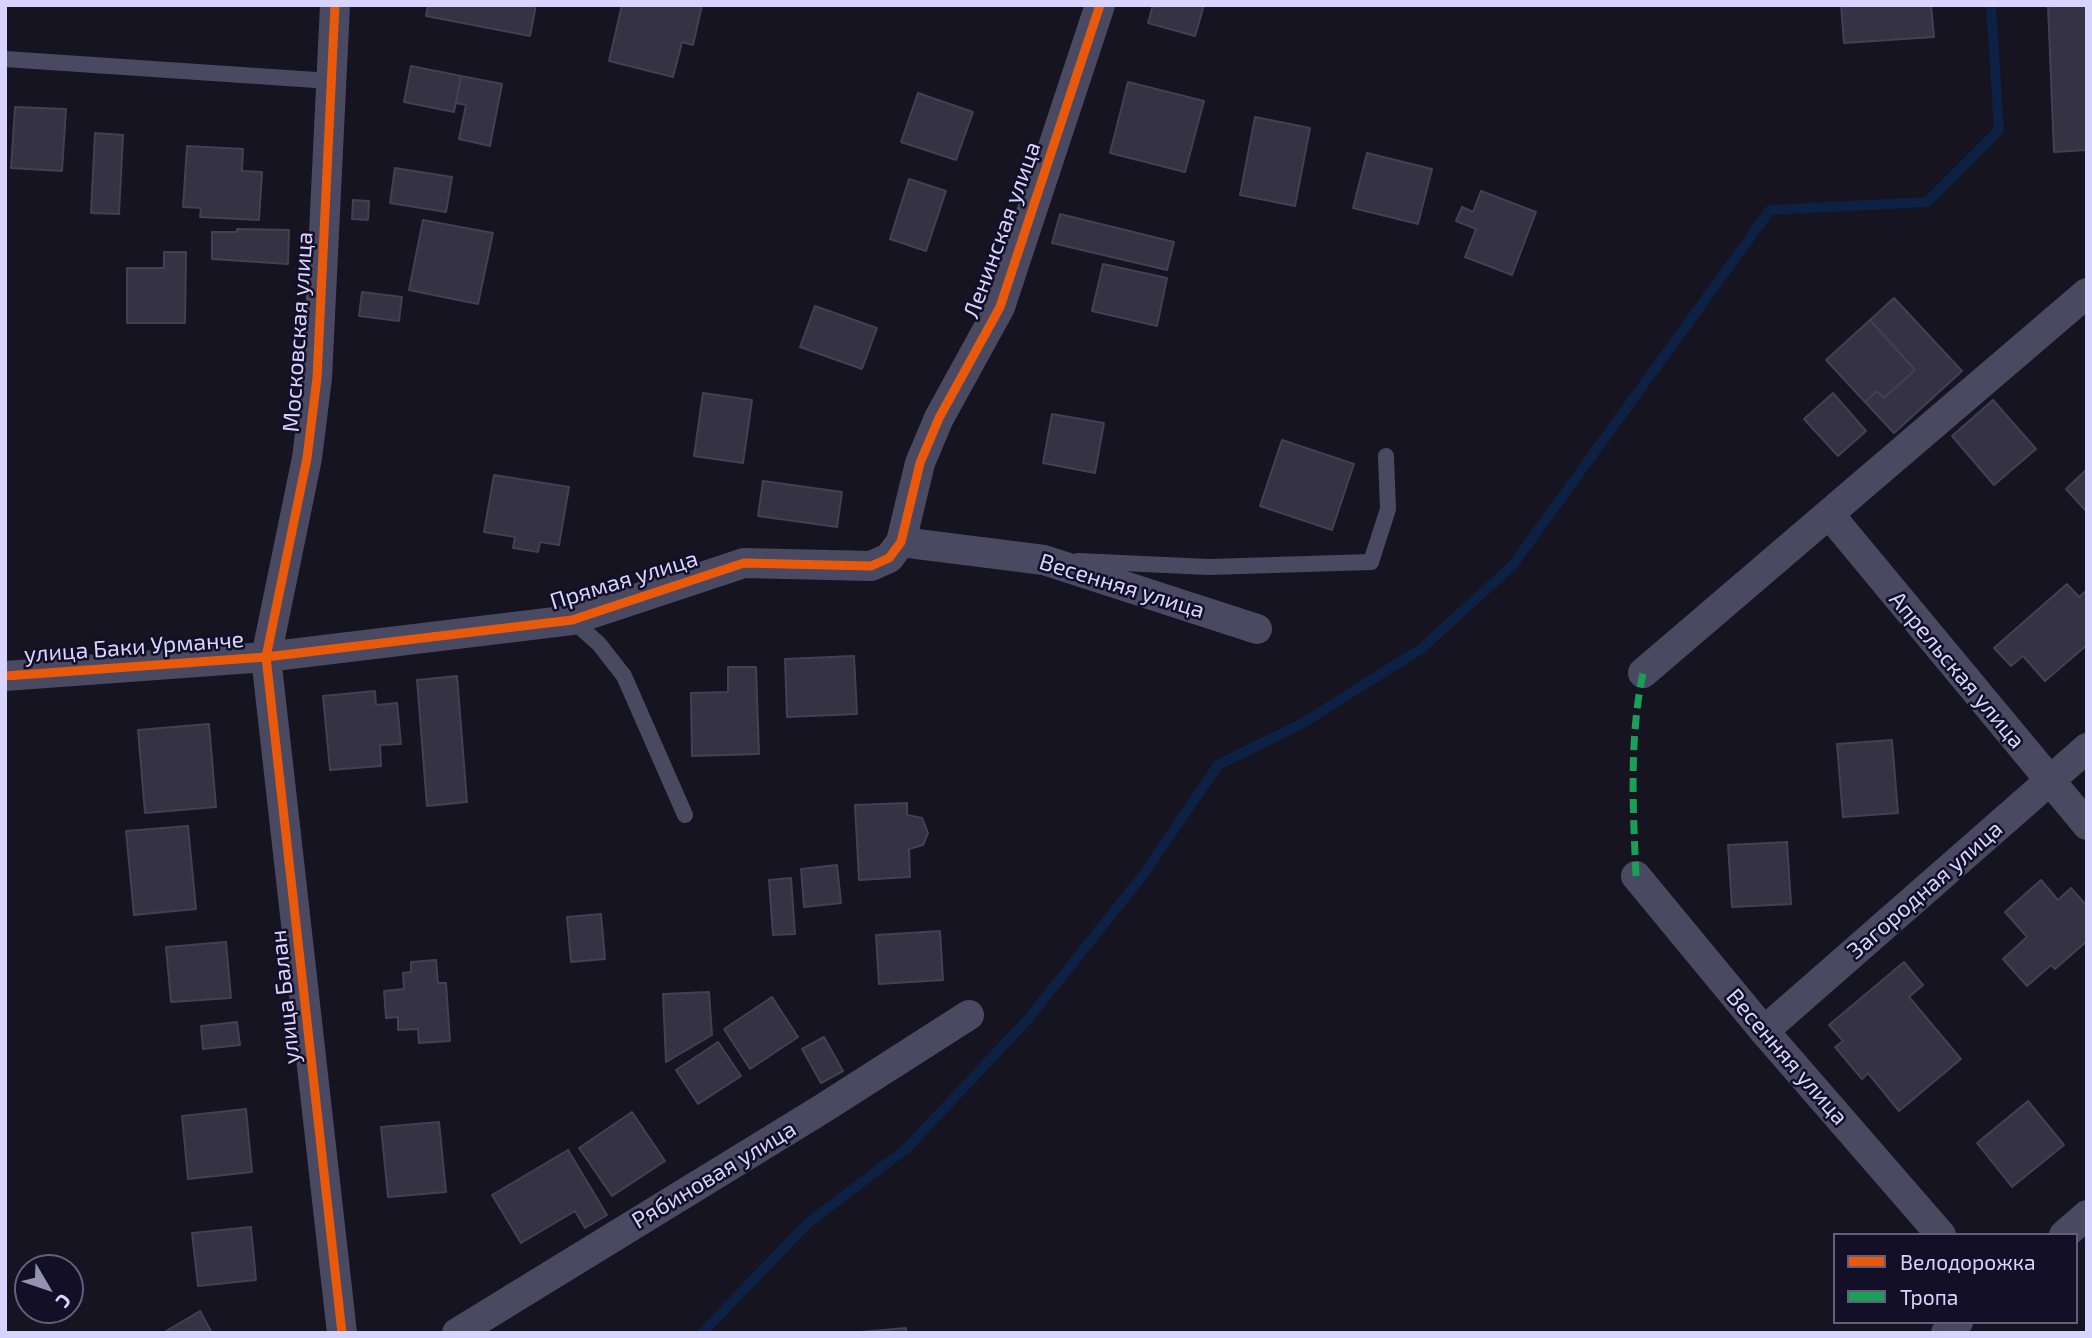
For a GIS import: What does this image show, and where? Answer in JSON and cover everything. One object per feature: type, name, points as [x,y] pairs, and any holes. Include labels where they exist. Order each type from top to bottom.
[{"type":"street","name":"Московская улица","points":[[265,657],[307,458],[317,378],[335,5]]},
{"type":"street","name":"Ленинская улица","points":[[901,542],[920,463],[939,418],[1000,307],[1100,5]]},
{"type":"street","points":[[1643,673],[2087,293]]},
{"type":"street","name":"Апрельская улица","points":[[1829,514],[2087,825]]},
{"type":"street","name":"Весенняя улица","points":[[901,542],[1045,560],[1257,629]]},
{"type":"street","name":"Прямая улица","points":[[265,657],[572,620],[744,563],[871,566],[889,558],[901,542]]},
{"type":"street","name":"улица Баки Урманче","points":[[5,676],[265,657]]},
{"type":"street","name":"улица Балан","points":[[265,657],[342,1333]]},
{"type":"street","name":"Загородная улица","points":[[1764,1031],[2087,748]]},
{"type":"street","name":"Весенняя улица","points":[[1636,876],[1764,1031],[1939,1233]]},
{"type":"street","name":"Рябиновая улица","points":[[457,1333],[822,1109],[969,1015]]},
{"type":"street","points":[[2066,1233],[2087,1215]]},
{"type":"lane","points":[[5,59],[331,81]]},
{"type":"lane","points":[[1045,560],[1209,567],[1371,562],[1388,509],[1386,456]]},
{"type":"lane","points":[[572,620],[599,644],[624,676],[685,815]]},
{"type":"building","points":[[428,5],[536,5],[530,36],[426,16]]},
{"type":"building","points":[[622,5],[702,5],[693,45],[682,42],[673,77],[609,61]]},
{"type":"building","points":[[1153,5],[1204,5],[1195,36],[1148,23]]},
{"type":"building","points":[[1841,5],[1931,5],[1934,37],[1844,43]]},
{"type":"building","points":[[2048,5],[2087,5],[2087,150],[2054,152]]},
{"type":"building","points":[[411,66],[461,76],[454,112],[404,102]]},
{"type":"building","points":[[461,76],[502,84],[490,146],[459,139],[466,105],[456,103]]},
{"type":"building","points":[[1128,82],[1204,101],[1185,172],[1110,153]]},
{"type":"building","points":[[918,93],[973,112],[956,160],[901,142]]},
{"type":"building","points":[[15,107],[66,109],[62,171],[11,168]]},
{"type":"building","points":[[1255,117],[1310,128],[1295,206],[1240,195]]},
{"type":"building","points":[[95,133],[123,135],[119,214],[91,213]]},
{"type":"building","points":[[187,146],[243,149],[242,171],[262,172],[259,220],[200,217],[201,208],[183,207]]},
{"type":"building","points":[[1367,153],[1432,169],[1418,224],[1353,208]]},
{"type":"building","points":[[395,168],[452,177],[446,212],[390,203]]},
{"type":"building","points":[[909,179],[946,191],[926,251],[890,239]]},
{"type":"building","points":[[1481,191],[1536,212],[1512,275],[1465,257],[1476,229],[1456,221],[1462,207],[1473,212]]},
{"type":"building","points":[[353,200],[369,201],[368,220],[352,219]]},
{"type":"building","points":[[1060,214],[1174,242],[1167,270],[1052,243]]},
{"type":"building","points":[[423,220],[493,233],[478,304],[409,290]]},
{"type":"building","points":[[237,229],[289,230],[288,264],[212,259],[212,232],[237,232]]},
{"type":"building","points":[[164,252],[186,252],[185,323],[127,323],[127,268],[164,268]]},
{"type":"building","points":[[1103,264],[1167,278],[1157,326],[1092,311]]},
{"type":"building","points":[[362,292],[402,297],[399,321],[359,316]]},
{"type":"building","points":[[1894,298],[1962,371],[1894,433],[1865,402],[1877,391],[1884,398],[1915,370],[1870,320]]},
{"type":"building","points":[[815,306],[877,328],[862,369],[800,347]]},
{"type":"building","points":[[1870,320],[1915,370],[1884,398],[1877,391],[1865,402],[1826,360]]},
{"type":"building","points":[[703,393],[752,400],[743,463],[694,456]]},
{"type":"building","points":[[1833,393],[1866,431],[1838,456],[1804,419]]},
{"type":"building","points":[[1993,400],[2036,449],[1994,485],[1952,436]]},
{"type":"building","points":[[1052,414],[1104,423],[1095,473],[1043,463]]},
{"type":"building","points":[[1282,440],[1354,464],[1332,530],[1260,506]]},
{"type":"building","points":[[2087,469],[2087,512],[2066,489]]},
{"type":"building","points":[[494,475],[569,487],[559,545],[540,542],[538,552],[513,548],[515,537],[484,532]]},
{"type":"building","points":[[763,481],[842,492],[837,527],[758,516]]},
{"type":"building","points":[[2067,584],[2079,597],[2087,590],[2087,645],[2045,681],[2023,656],[2011,666],[1994,648]]},
{"type":"building","points":[[854,656],[857,714],[787,717],[785,659]]},
{"type":"building","points":[[728,667],[756,667],[759,754],[692,756],[691,693],[728,692]]},
{"type":"building","points":[[457,676],[467,802],[427,806],[417,680]]},
{"type":"building","points":[[375,691],[376,705],[397,703],[401,744],[380,745],[381,766],[330,770],[323,696]]},
{"type":"building","points":[[209,724],[216,807],[145,813],[138,730]]},
{"type":"building","points":[[1892,740],[1898,813],[1843,817],[1837,744]]},
{"type":"building","points":[[907,803],[907,815],[922,818],[928,833],[923,845],[909,849],[910,877],[859,880],[855,805]]},
{"type":"building","points":[[188,826],[196,909],[134,915],[126,831]]},
{"type":"building","points":[[1787,842],[1791,904],[1732,907],[1728,845]]},
{"type":"building","points":[[837,865],[841,903],[804,907],[801,869]]},
{"type":"building","points":[[791,878],[795,934],[773,935],[769,880]]},
{"type":"building","points":[[2041,880],[2058,900],[2071,888],[2087,906],[2087,941],[2055,969],[2051,965],[2027,986],[2003,959],[2027,937],[2005,912]]},
{"type":"building","points":[[601,914],[605,959],[571,962],[567,917]]},
{"type":"building","points":[[940,931],[943,980],[879,984],[876,935]]},
{"type":"building","points":[[226,942],[231,998],[171,1002],[166,947]]},
{"type":"building","points":[[436,960],[438,983],[446,983],[450,1041],[419,1043],[418,1029],[398,1030],[398,1017],[386,1018],[384,991],[404,989],[403,973],[411,972],[411,962]]},
{"type":"building","points":[[1904,962],[1923,985],[1909,997],[1961,1059],[1899,1111],[1868,1073],[1862,1079],[1835,1047],[1843,1041],[1829,1025]]},
{"type":"building","points":[[709,992],[712,1035],[666,1062],[663,994]]},
{"type":"building","points":[[772,997],[798,1037],[750,1069],[724,1029]]},
{"type":"building","points":[[237,1022],[240,1045],[203,1049],[201,1026]]},
{"type":"building","points":[[824,1037],[843,1071],[821,1083],[802,1049]]},
{"type":"building","points":[[718,1042],[741,1076],[698,1104],[676,1070]]},
{"type":"building","points":[[2028,1101],[2064,1145],[2012,1187],[1977,1143]]},
{"type":"building","points":[[246,1109],[252,1172],[188,1179],[182,1116]]},
{"type":"building","points":[[632,1112],[665,1161],[612,1196],[579,1148]]},
{"type":"building","points":[[439,1122],[446,1192],[388,1197],[381,1127]]},
{"type":"building","points":[[568,1150],[607,1215],[585,1228],[575,1211],[521,1243],[492,1195]]},
{"type":"building","points":[[251,1227],[256,1280],[198,1286],[192,1233]]},
{"type":"building","points":[[200,1311],[212,1333],[163,1333]]},
{"type":"building","points":[[906,1328],[906,1333],[849,1333]]},
{"type":"waterway","points":[[702,1333],[808,1223],[907,1148],[1028,1019],[1143,875],[1218,765],[1303,723],[1422,648],[1512,566],[1770,210],[1927,202],[1999,130],[1991,5]]},
{"type":"marked path","points":[[1636,876],[1634,749],[1643,673]]},
{"type":"cycle path","points":[[335,5],[317,378],[307,458],[266,657],[342,1333]]},
{"type":"cycle path","points":[[5,676],[266,657],[572,620],[744,563],[871,566],[889,558],[901,542],[920,463],[939,418],[1000,307],[1100,5]]}]
